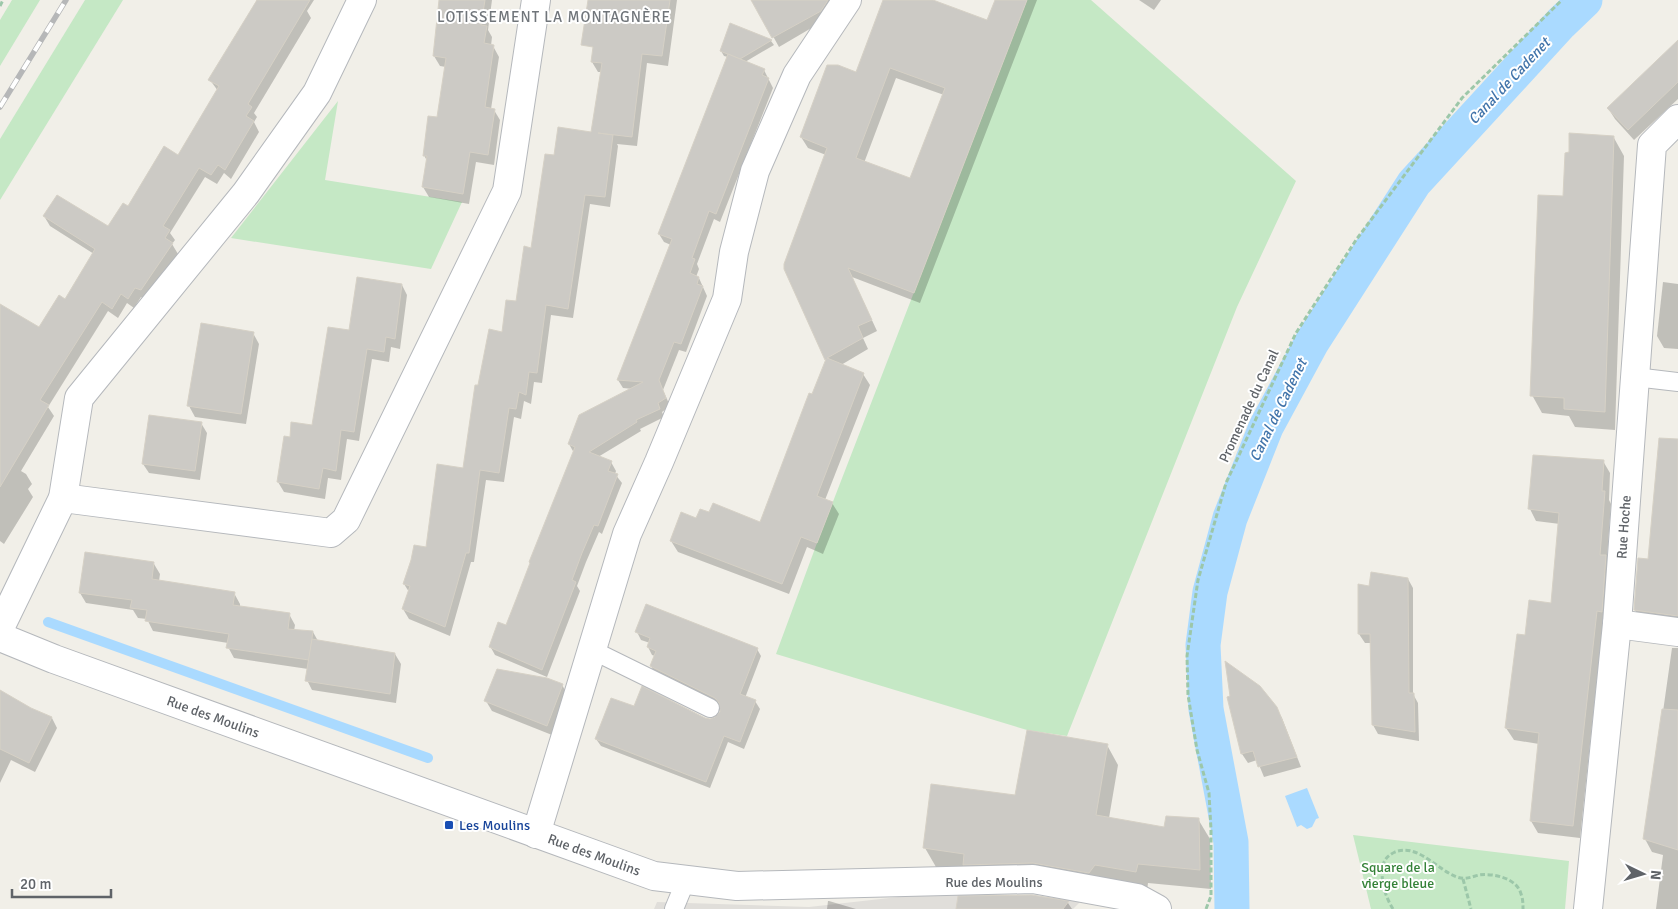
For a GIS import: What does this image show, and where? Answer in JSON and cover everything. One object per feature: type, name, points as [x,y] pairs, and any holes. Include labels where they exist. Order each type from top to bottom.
[{"type":"street","points":[[0,628],[63,498],[79,398],[246,193],[317,93],[362,0]]},
{"type":"street","points":[[63,498],[331,533],[346,520],[507,191],[536,0]]},
{"type":"street","points":[[536,834],[627,534],[727,299],[734,252],[754,171],[797,75],[847,0]]},
{"type":"street","name":"Rue Hoche","points":[[1588,909],[1617,624],[1652,145],[1678,119]]},
{"type":"street","points":[[1617,624],[1678,632]]},
{"type":"street","name":"Rue des Moulins","points":[[0,637],[54,659],[654,876],[737,886],[1033,879],[1137,898],[1157,909]]},
{"type":"lane","points":[[1635,377],[1678,382]]},
{"type":"lane","points":[[592,650],[710,708]]},
{"type":"lane","points":[[674,909],[686,880]]},
{"type":"path","points":[[0,6],[3,0]]},
{"type":"path","name":"Promenade du Canal","points":[[1206,909],[1211,896],[1210,812],[1208,793],[1197,750],[1188,695],[1187,656],[1198,580],[1226,483],[1296,332],[1356,240],[1462,98],[1562,0]]},
{"type":"path","points":[[1393,909],[1386,895],[1382,876],[1385,859],[1400,850],[1417,853],[1451,874],[1463,879],[1486,874],[1504,878],[1517,887],[1521,893],[1523,909]]},
{"type":"path","points":[[1463,879],[1471,909]]},
{"type":"shaded area","points":[[943,892],[1083,899],[1073,909],[654,909],[657,902],[809,907]]},
{"type":"green space","points":[[12,0],[40,0],[0,66],[0,20]]},
{"type":"green space","points":[[85,0],[123,0],[0,200],[0,139]]},
{"type":"green space","points":[[1027,0],[1091,0],[1296,181],[1237,307],[1067,736],[1027,730],[776,654]]},
{"type":"green space","points":[[338,101],[325,180],[462,202],[431,269],[231,238]]},
{"type":"green space","name":"Square de la vierge bleue","points":[[1353,835],[1569,861],[1565,909],[1371,909]]},
{"type":"water","points":[[1307,788],[1319,818],[1316,819],[1312,827],[1307,829],[1301,825],[1297,827],[1285,796]]},
{"type":"building","points":[[257,0],[310,0],[248,104],[252,107],[246,116],[254,121],[225,170],[218,165],[211,175],[199,168],[163,226],[170,230],[165,238],[173,243],[141,290],[135,288],[128,299],[121,294],[112,309],[102,302],[40,400],[49,405],[0,487],[0,304],[39,327],[59,295],[65,299],[95,249],[43,216],[57,195],[108,226],[123,203],[128,206],[164,146],[178,155],[219,86],[208,80]]},
{"type":"building","points":[[439,0],[485,0],[481,25],[487,26],[484,43],[494,45],[485,107],[495,109],[488,155],[470,152],[463,194],[422,187],[427,156],[423,156],[428,116],[437,117],[446,58],[433,56]]},
{"type":"building","points":[[588,0],[670,0],[662,56],[642,54],[632,137],[598,133],[613,135],[605,197],[585,195],[568,309],[546,305],[537,373],[529,372],[526,395],[519,392],[516,409],[509,408],[499,473],[480,470],[469,553],[466,553],[445,627],[402,609],[410,586],[403,584],[414,545],[426,547],[437,464],[463,468],[475,385],[478,385],[489,329],[502,332],[506,300],[516,301],[524,246],[531,248],[545,154],[554,155],[558,127],[591,132],[602,63],[591,62],[593,47],[581,45]]},
{"type":"building","points":[[751,0],[828,0],[821,11],[772,38]]},
{"type":"building","points":[[883,0],[933,0],[987,20],[995,0],[1027,0],[914,293],[848,268],[872,320],[858,326],[863,338],[827,358],[864,373],[817,496],[833,502],[817,543],[801,537],[782,584],[670,541],[681,512],[696,518],[700,509],[709,512],[713,503],[760,522],[809,393],[812,394],[826,359],[784,269],[784,264],[827,148],[800,137],[827,65],[838,65],[856,72]],"holes":[[[890,68],[945,88],[910,178],[856,158]]]},
{"type":"building","points":[[730,23],[772,40],[740,59],[720,51]]},
{"type":"building","points":[[1678,40],[1678,82],[1628,130],[1607,108]]},
{"type":"building","points":[[728,54],[765,69],[762,75],[769,78],[716,214],[709,211],[692,258],[695,259],[690,273],[699,277],[697,284],[703,286],[681,344],[674,342],[659,380],[666,398],[658,403],[660,409],[636,420],[637,422],[589,452],[612,461],[608,471],[618,474],[598,526],[594,525],[582,553],[572,580],[576,582],[542,670],[489,647],[498,622],[506,625],[517,597],[575,447],[568,444],[579,415],[643,382],[617,380],[672,239],[658,234]]},
{"type":"building","points":[[1569,133],[1614,136],[1605,412],[1564,409],[1564,398],[1530,396],[1538,195],[1563,196],[1565,153],[1569,152]]},
{"type":"building","points":[[357,277],[402,284],[395,339],[386,337],[384,352],[367,349],[354,432],[341,430],[336,471],[323,468],[319,489],[277,482],[284,436],[290,437],[291,422],[312,425],[328,327],[349,330]]},
{"type":"building","points":[[201,323],[254,332],[241,414],[187,406]]},
{"type":"building","points":[[149,415],[202,422],[195,471],[142,464]]},
{"type":"building","points":[[1659,438],[1678,439],[1678,616],[1634,610],[1638,558],[1648,559]]},
{"type":"building","points":[[1533,455],[1604,460],[1602,491],[1605,491],[1600,555],[1606,555],[1602,612],[1597,611],[1573,826],[1530,821],[1539,733],[1505,728],[1517,634],[1525,635],[1529,600],[1551,603],[1559,513],[1528,509]]},
{"type":"building","points":[[85,552],[154,562],[152,579],[235,592],[233,605],[290,613],[288,629],[313,631],[309,660],[226,648],[229,634],[145,621],[147,610],[130,608],[132,600],[79,593]]},
{"type":"building","points":[[1371,572],[1408,578],[1409,693],[1414,693],[1415,732],[1372,725],[1370,634],[1358,634],[1358,584],[1369,586]]},
{"type":"building","points":[[646,604],[758,648],[740,694],[756,700],[740,742],[724,736],[706,782],[595,739],[611,698],[634,706],[642,686],[705,718],[715,717],[720,712],[719,703],[715,698],[650,666],[656,651],[647,647],[650,638],[635,632]]},
{"type":"building","points":[[312,639],[395,653],[390,694],[305,681]]},
{"type":"building","points":[[1225,661],[1260,686],[1277,707],[1297,757],[1258,767],[1253,751],[1241,754],[1227,697],[1230,696]]},
{"type":"building","points":[[497,669],[547,678],[563,684],[547,726],[484,701]]},
{"type":"building","points":[[0,690],[31,708],[52,717],[29,763],[0,749]]},
{"type":"building","points":[[1662,709],[1678,710],[1678,850],[1643,839]]},
{"type":"building","points":[[1027,730],[1108,744],[1096,815],[1164,827],[1166,816],[1199,818],[1200,870],[1138,864],[1136,872],[1095,865],[1089,873],[1033,863],[963,865],[964,854],[923,848],[931,784],[1015,795]]},
{"type":"building","points":[[1032,895],[1069,901],[1063,909],[956,909],[958,896]]},
{"type":"waterway","name":"Canal de Cadenet","points":[[1232,909],[1231,842],[1206,709],[1203,645],[1210,592],[1230,518],[1266,427],[1312,342],[1414,183],[1561,23],[1585,0]]},
{"type":"waterway","points":[[48,622],[428,758]]},
{"type":"railway","points":[[0,107],[66,0]]},
{"type":"place","name":"Les Moulins","points":[[449,825]]},
{"type":"district","name":"LOTISSEMENT LA MONTAGNÈRE","points":[[554,17]]}]
